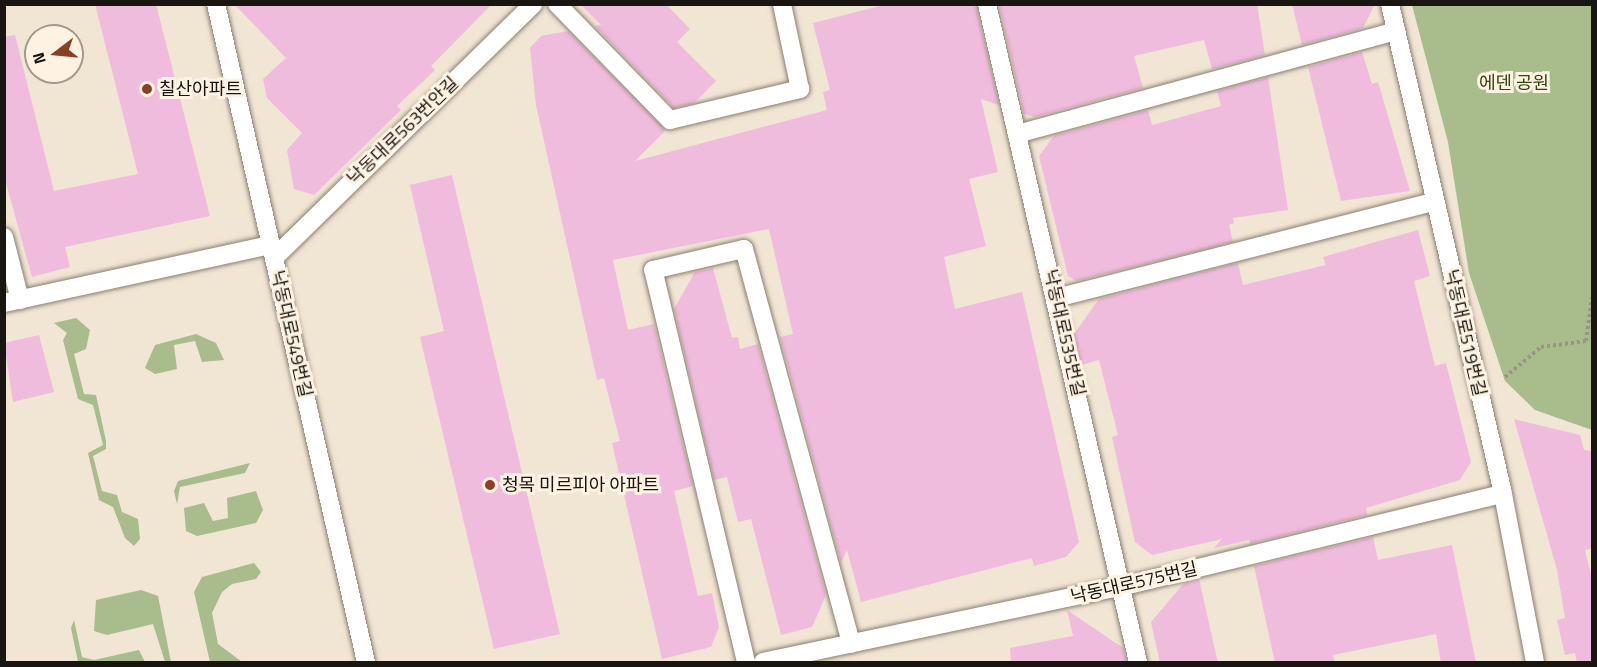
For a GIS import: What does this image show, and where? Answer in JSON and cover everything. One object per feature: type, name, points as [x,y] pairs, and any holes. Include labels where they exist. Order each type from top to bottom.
[{"type":"lane","name":"낙동대로549번길","points":[[216,4],[366,663]]},
{"type":"lane","name":"낙동대로563번안길","points":[[272,251],[533,4]]},
{"type":"lane","points":[[557,4],[670,120],[800,89],[782,4]]},
{"type":"lane","name":"낙동대로535번길","points":[[987,4],[1124,586],[1138,663]]},
{"type":"lane","name":"낙동대로519번길","points":[[1390,4],[1502,494],[1535,663]]},
{"type":"lane","points":[[1017,134],[1396,31]]},
{"type":"lane","points":[[1056,298],[1434,202]]},
{"type":"lane","points":[[4,237],[12,302],[272,251]]},
{"type":"lane","points":[[746,663],[653,270],[744,249],[851,644]]},
{"type":"lane","name":"낙동대로575번길","points":[[763,663],[1124,586],[1502,494]]},
{"type":"path","points":[[1480,397],[1541,347],[1586,341],[1593,297]]},
{"type":"green space","name":"에덴 공원","points":[[1412,5],[1592,5],[1592,430],[1535,410],[1505,381],[1469,273],[1448,142]]},
{"type":"green space","points":[[76,318],[90,330],[86,349],[74,354],[84,394],[96,395],[106,441],[106,449],[93,456],[102,491],[117,495],[122,512],[138,519],[140,539],[134,546],[125,538],[113,507],[99,500],[88,453],[103,445],[93,405],[78,399],[63,340],[67,333],[54,323]]},
{"type":"green space","points":[[196,334],[216,343],[224,360],[202,362],[195,341],[174,345],[177,369],[155,374],[145,368],[155,345]]},
{"type":"green space","points":[[250,463],[245,473],[180,487],[177,504],[174,491],[178,481]]},
{"type":"green space","points":[[256,491],[263,510],[256,523],[197,536],[186,531],[184,508],[204,503],[213,521],[228,518],[227,498]]},
{"type":"green space","points":[[254,563],[261,572],[256,579],[232,584],[222,592],[212,613],[218,644],[242,662],[210,662],[194,592],[202,577]]},
{"type":"green space","points":[[141,590],[158,596],[171,662],[165,662],[153,624],[107,635],[94,631],[96,600]]},
{"type":"green space","points":[[74,620],[82,657],[94,660],[139,650],[145,662],[78,662],[71,628]]},
{"type":"building","points":[[95,4],[156,4],[210,216],[65,247],[70,267],[32,277],[4,176],[4,37],[15,35],[24,71],[24,84],[27,84],[54,191],[138,174]]},
{"type":"building","points":[[234,4],[492,4],[431,66],[435,70],[397,106],[401,110],[314,195],[294,189],[287,150],[302,133],[267,98],[263,79],[286,58]]},
{"type":"building","points":[[580,4],[666,4],[690,29],[677,42],[716,81],[694,103],[674,108],[595,26],[601,25]]},
{"type":"building","points":[[888,4],[976,4],[999,105],[981,99],[998,172],[969,179],[986,246],[944,257],[955,309],[1022,292],[1079,542],[1066,557],[1034,566],[1032,558],[861,602],[847,550],[841,563],[780,337],[793,334],[769,229],[613,260],[628,330],[654,324],[693,486],[674,491],[698,596],[712,593],[719,627],[711,647],[662,659],[612,443],[620,441],[604,378],[597,380],[536,105],[530,48],[541,36],[568,31],[666,130],[635,161],[827,110],[823,92],[830,90],[813,23]]},
{"type":"building","points":[[999,4],[1257,4],[1265,55],[1212,69],[1204,40],[1134,56],[1143,88],[1035,117],[1024,114]]},
{"type":"building","points":[[1292,4],[1375,4],[1363,28],[1302,45]]},
{"type":"building","points":[[1362,52],[1372,84],[1378,82],[1410,191],[1341,201],[1308,67]]},
{"type":"building","points":[[1268,77],[1288,210],[1233,218],[1234,223],[1229,225],[1233,242],[1076,281],[1068,276],[1039,156],[1054,136],[1148,110],[1152,125],[1221,106],[1217,91]]},
{"type":"building","name":"청목 미르피아 아파트","points":[[452,175],[560,634],[494,649],[420,337],[444,331],[410,185]]},
{"type":"building","points":[[1418,230],[1430,276],[1414,281],[1435,366],[1446,363],[1471,462],[1460,480],[1366,508],[1367,515],[1250,544],[1249,540],[1214,548],[1222,539],[1152,555],[1135,542],[1112,437],[1118,435],[1099,360],[1081,365],[1074,334],[1099,299],[1238,263],[1243,285],[1326,265],[1323,257]]},
{"type":"building","points":[[713,268],[732,338],[738,337],[740,349],[758,344],[826,595],[812,627],[781,635],[751,519],[738,522],[727,477],[714,480],[674,309],[695,272]]},
{"type":"building","points":[[39,335],[54,392],[13,402],[4,343]]},
{"type":"building","points":[[1514,419],[1580,435],[1584,450],[1593,451],[1593,548],[1585,550],[1593,583],[1593,663],[1577,663],[1575,653],[1565,655],[1557,620],[1565,618],[1557,570]]},
{"type":"building","points":[[1373,537],[1378,560],[1452,545],[1476,663],[1441,663],[1436,634],[1333,655],[1335,663],[1275,663],[1254,566]]},
{"type":"building","points":[[1199,579],[1218,663],[1160,663],[1151,622],[1184,583]]},
{"type":"building","points":[[1067,610],[1123,648],[1127,663],[1011,663],[1010,648],[1073,636]]},
{"type":"place","name":"칠산아파트","points":[[147,89]]},
{"type":"place","name":"청목 미르피아 아파트","points":[[490,485]]}]
